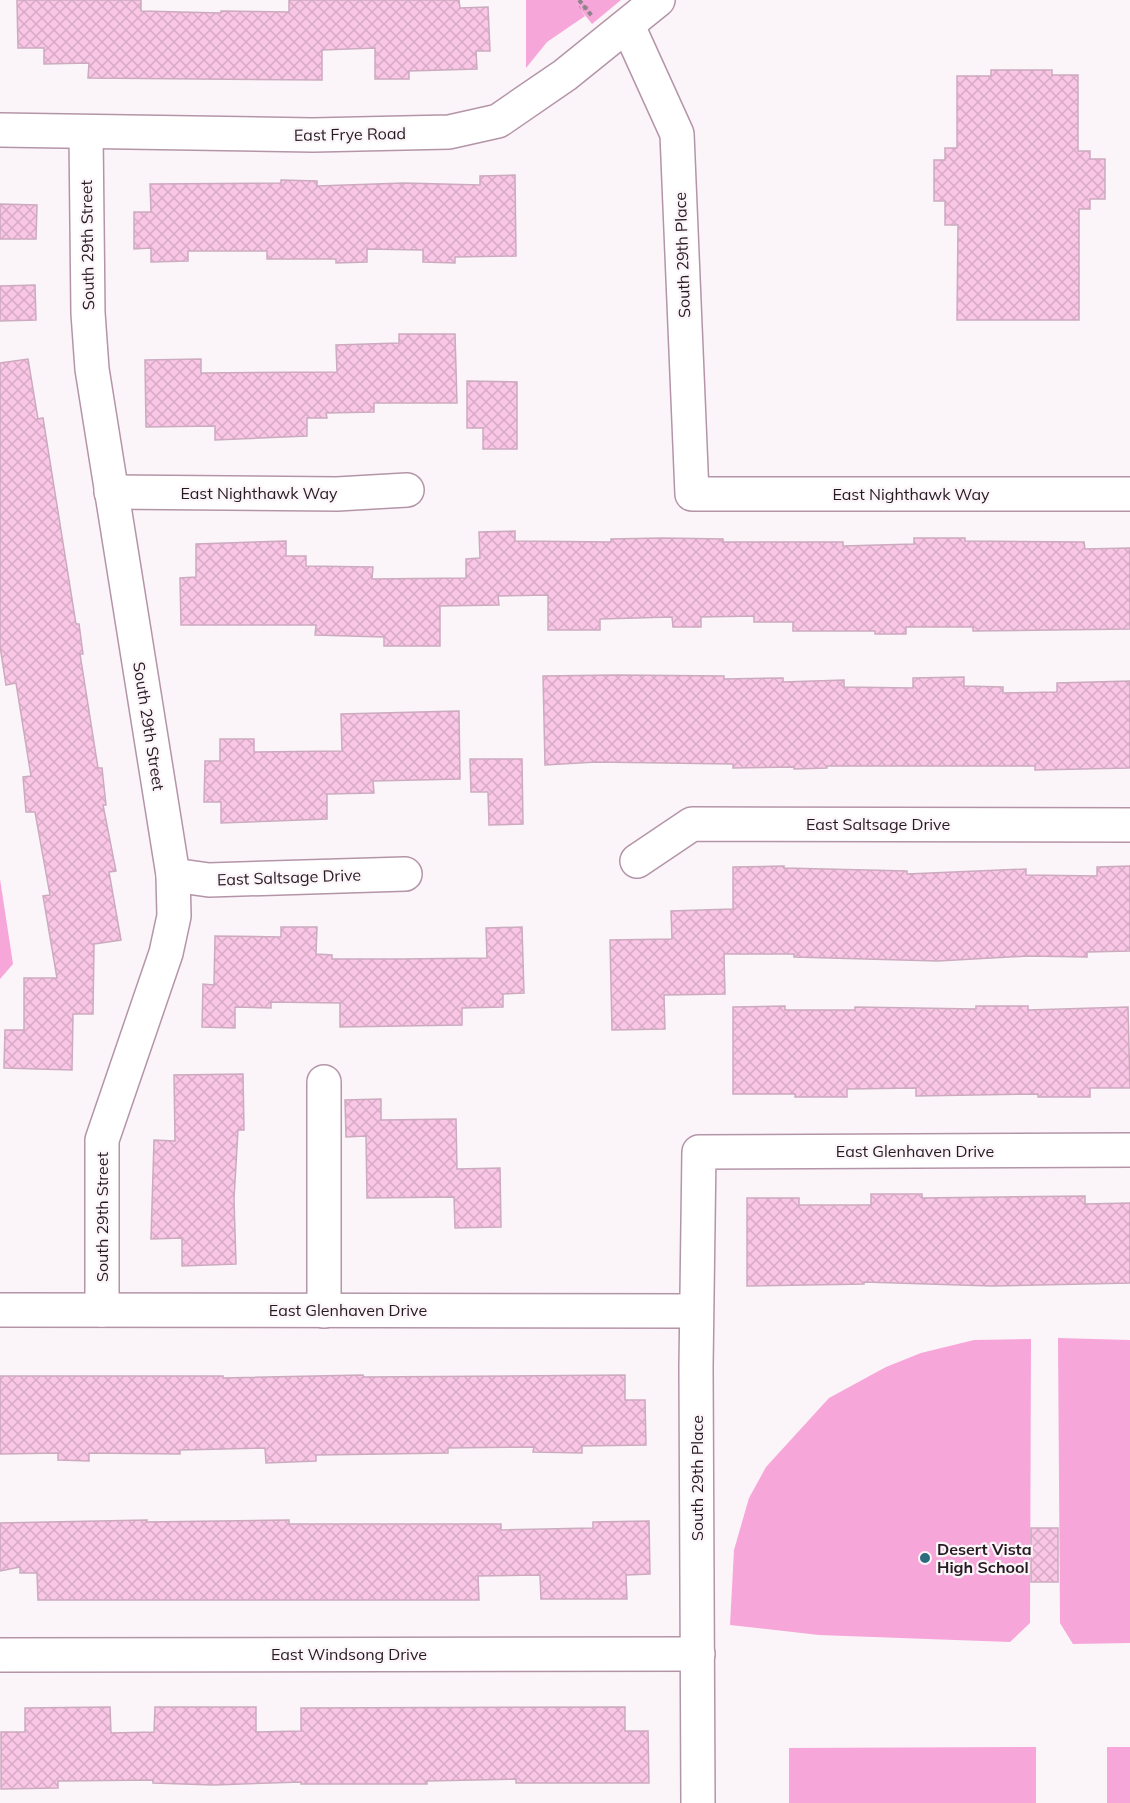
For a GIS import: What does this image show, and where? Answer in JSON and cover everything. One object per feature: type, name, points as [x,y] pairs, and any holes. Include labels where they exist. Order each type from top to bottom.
[{"type":"street","name":"East Frye Road","points":[[0,130],[313,135],[449,132],[498,121],[628,26],[658,0]]},
{"type":"street","name":"South 29th Place","points":[[628,26],[677,134],[692,494]]},
{"type":"street","name":"South 29th Street","points":[[86,133],[88,313],[92,369],[173,875],[174,916],[166,953],[102,1140],[102,1310]]},
{"type":"street","name":"East Nighthawk Way","points":[[111,492],[337,494],[407,490]]},
{"type":"street","name":"East Nighthawk Way","points":[[692,494],[1130,494]]},
{"type":"street","name":"East Saltsage Drive","points":[[637,861],[692,824],[1130,825]]},
{"type":"street","name":"East Saltsage Drive","points":[[173,875],[209,880],[405,873]]},
{"type":"street","points":[[324,1082],[324,1311]]},
{"type":"street","name":"East Glenhaven Drive","points":[[699,1152],[1130,1150]]},
{"type":"street","name":"South 29th Place","points":[[698,1803],[696,1311],[699,1152]]},
{"type":"street","name":"East Glenhaven Drive","points":[[0,1310],[696,1311]]},
{"type":"street","name":"East Windsong Drive","points":[[0,1655],[698,1654]]},
{"type":"path","points":[[579,0],[592,16]]},
{"type":"green space","points":[[526,0],[574,0],[585,16],[547,42],[526,68]]},
{"type":"green space","points":[[573,0],[621,0],[592,24]]},
{"type":"green space","points":[[0,879],[13,964],[0,979]]},
{"type":"green space","points":[[1058,1338],[1130,1340],[1130,1643],[1073,1644],[1060,1623]]},
{"type":"green space","points":[[1031,1339],[1030,1623],[1010,1642],[819,1635],[730,1625],[734,1550],[749,1498],[766,1467],[829,1398],[886,1367],[921,1353],[974,1340]]},
{"type":"green space","points":[[1036,1747],[1036,1803],[789,1803],[789,1748]]},
{"type":"green space","points":[[1107,1747],[1130,1747],[1130,1803],[1107,1803]]},
{"type":"building","points":[[17,0],[141,0],[141,11],[221,13],[221,11],[289,12],[289,0],[459,0],[460,8],[488,7],[490,51],[476,51],[477,69],[409,71],[409,79],[375,79],[375,48],[322,50],[322,80],[88,78],[89,63],[44,64],[44,48],[18,48]]},
{"type":"building","points":[[991,70],[1052,70],[1052,75],[1078,75],[1078,151],[1090,151],[1090,159],[1105,159],[1105,199],[1090,199],[1090,209],[1079,209],[1079,320],[957,320],[958,225],[945,225],[945,201],[934,201],[934,160],[945,160],[945,148],[957,148],[957,76],[991,76]]},
{"type":"building","points":[[515,175],[516,256],[455,257],[455,263],[423,262],[423,250],[367,249],[367,262],[336,263],[336,259],[267,259],[267,251],[188,251],[188,261],[151,262],[151,248],[134,249],[134,212],[151,212],[150,184],[281,183],[281,180],[317,181],[317,186],[404,183],[480,185],[480,176]]},
{"type":"building","points":[[0,204],[37,205],[36,239],[0,239]]},
{"type":"building","points":[[35,285],[36,320],[0,321],[0,286]]},
{"type":"building","points":[[399,334],[455,334],[457,403],[374,403],[374,412],[326,413],[327,418],[307,418],[307,436],[215,440],[215,426],[146,427],[145,360],[201,359],[201,373],[337,372],[336,345],[399,343]]},
{"type":"building","points":[[28,359],[38,419],[43,418],[76,624],[79,624],[83,654],[80,654],[98,768],[102,768],[106,805],[103,805],[116,871],[109,872],[121,940],[94,944],[93,1014],[73,1014],[72,1070],[4,1068],[5,1030],[24,1030],[24,978],[57,978],[43,896],[50,895],[35,812],[26,812],[23,777],[31,776],[16,683],[6,685],[0,646],[0,363]]},
{"type":"building","points":[[467,381],[517,382],[517,449],[483,449],[483,428],[467,428]]},
{"type":"building","points":[[515,531],[515,541],[611,542],[611,539],[662,538],[723,539],[723,542],[843,542],[843,546],[914,544],[914,538],[965,538],[965,541],[1084,542],[1085,549],[1130,548],[1130,629],[973,631],[973,627],[906,627],[906,634],[875,634],[875,631],[793,631],[793,622],[754,622],[754,616],[701,617],[701,627],[673,627],[672,617],[600,619],[600,630],[548,630],[548,595],[498,596],[499,605],[440,606],[440,646],[384,646],[384,637],[315,635],[316,625],[181,625],[180,578],[196,577],[196,544],[286,541],[286,556],[306,556],[306,566],[373,567],[372,579],[466,578],[466,559],[480,558],[479,532]]},
{"type":"building","points":[[543,676],[724,676],[724,679],[783,678],[783,682],[844,680],[844,687],[913,688],[913,678],[964,677],[964,686],[1003,687],[1003,693],[1057,692],[1057,683],[1130,681],[1130,768],[1035,770],[1035,766],[827,766],[827,768],[794,769],[794,767],[733,768],[733,764],[596,762],[545,765]]},
{"type":"building","points":[[459,711],[460,779],[373,781],[374,793],[327,794],[327,819],[221,823],[221,802],[204,802],[205,761],[220,761],[220,739],[254,739],[254,752],[342,751],[341,714]]},
{"type":"building","points":[[470,759],[522,759],[523,824],[489,825],[488,792],[471,792]]},
{"type":"building","points":[[784,866],[784,868],[907,871],[907,874],[1026,869],[1026,875],[1097,876],[1097,867],[1130,866],[1130,951],[1087,952],[1087,957],[1028,956],[938,961],[794,957],[794,954],[724,954],[725,994],[664,995],[665,1029],[612,1030],[610,940],[672,939],[671,911],[733,909],[733,867]]},
{"type":"building","points":[[281,927],[317,927],[316,954],[332,955],[332,959],[402,959],[487,958],[486,928],[522,927],[524,993],[503,994],[503,1007],[462,1008],[462,1025],[340,1027],[340,1003],[271,1002],[271,1008],[235,1007],[235,1028],[202,1027],[203,984],[214,985],[215,936],[281,937]]},
{"type":"building","points":[[785,1006],[785,1010],[855,1010],[855,1007],[976,1009],[976,1006],[1028,1006],[1028,1010],[1128,1007],[1130,1088],[1090,1088],[1090,1097],[1038,1097],[1038,1094],[916,1096],[916,1088],[847,1089],[847,1097],[733,1094],[733,1007]]},
{"type":"building","points":[[243,1074],[244,1130],[238,1130],[234,1199],[236,1264],[182,1266],[182,1238],[151,1239],[154,1140],[175,1141],[174,1075]]},
{"type":"building","points":[[381,1099],[381,1120],[456,1119],[457,1169],[500,1168],[501,1227],[455,1228],[454,1197],[367,1198],[366,1136],[346,1137],[345,1100]]},
{"type":"building","points":[[871,1194],[922,1194],[922,1198],[1085,1196],[1085,1204],[1130,1203],[1130,1283],[992,1286],[864,1282],[864,1284],[747,1286],[747,1198],[799,1198],[799,1205],[871,1205]]},
{"type":"building","points":[[363,1375],[364,1377],[625,1375],[625,1400],[645,1400],[646,1445],[582,1446],[582,1453],[533,1452],[534,1447],[448,1448],[448,1453],[316,1455],[316,1461],[266,1463],[265,1448],[180,1450],[180,1454],[89,1453],[89,1461],[58,1460],[58,1453],[0,1454],[0,1376],[223,1376],[223,1378]]},
{"type":"building","points":[[147,1520],[147,1522],[289,1520],[289,1524],[501,1524],[501,1530],[593,1528],[593,1522],[649,1521],[650,1574],[626,1575],[627,1599],[541,1599],[540,1575],[478,1576],[479,1600],[38,1600],[37,1573],[20,1573],[20,1567],[0,1571],[0,1523]]},
{"type":"building","points":[[1031,1528],[1058,1528],[1058,1582],[1031,1582]]},
{"type":"building","points":[[110,1707],[111,1733],[154,1732],[155,1707],[256,1707],[256,1732],[301,1731],[301,1708],[625,1707],[625,1731],[648,1731],[649,1783],[516,1783],[516,1779],[427,1781],[427,1784],[301,1784],[301,1782],[214,1785],[153,1783],[153,1780],[58,1781],[58,1788],[1,1789],[1,1732],[25,1732],[25,1708]]},
{"type":"place","name":"Desert Vista High School","points":[[925,1558]]}]
